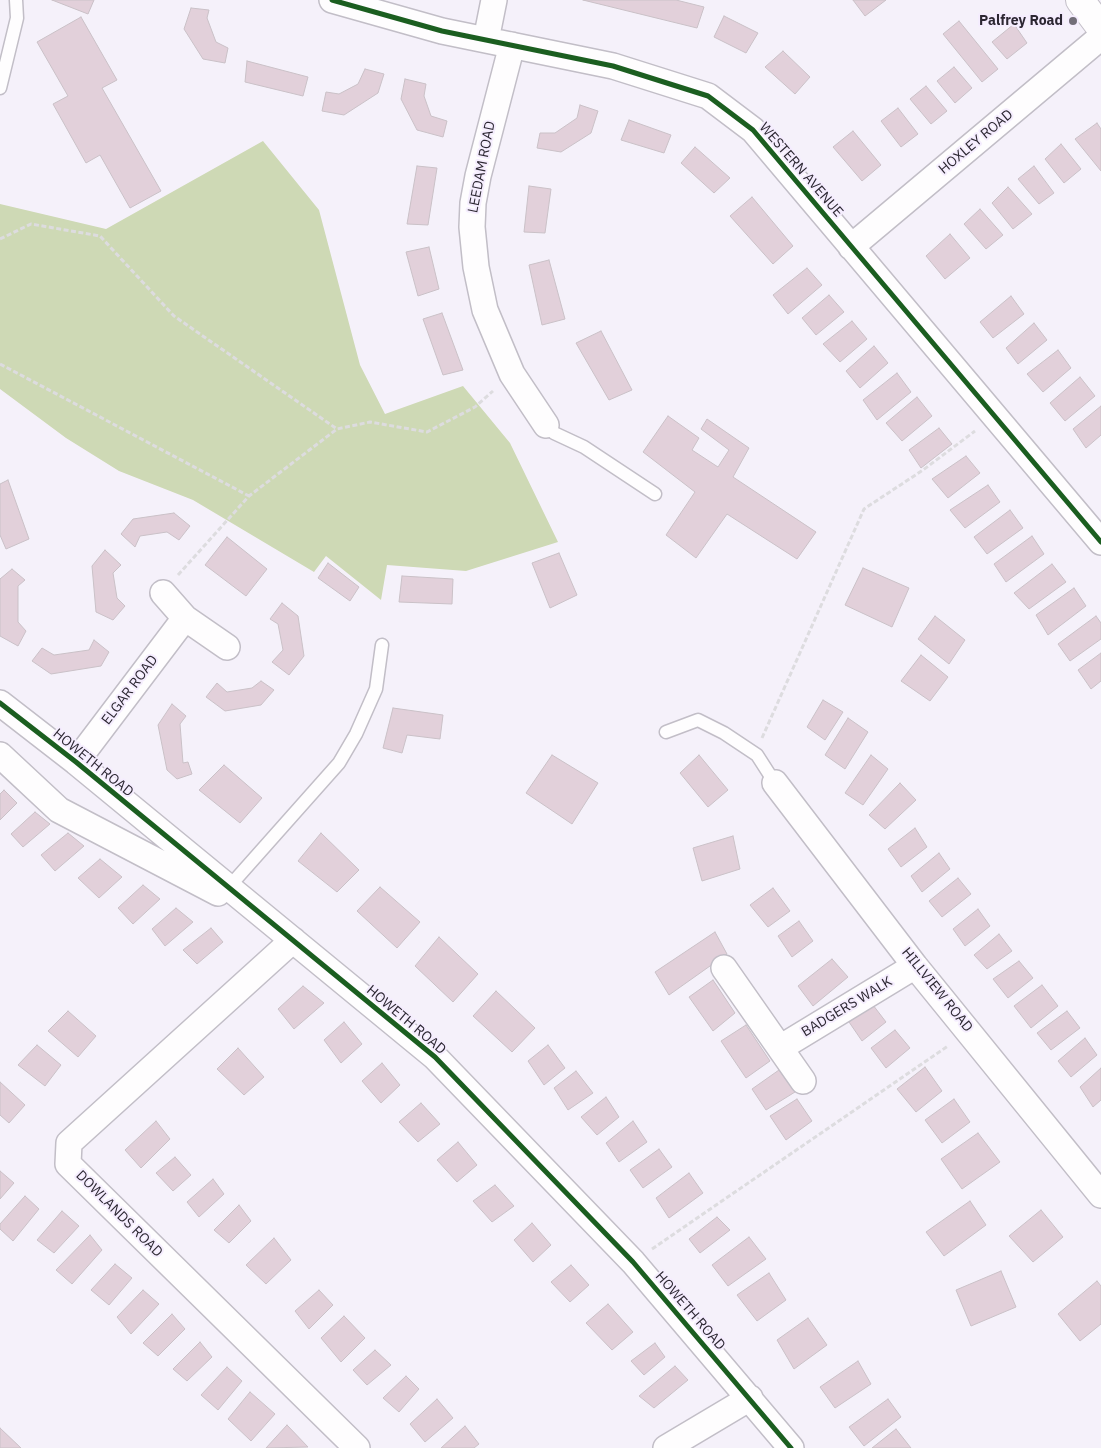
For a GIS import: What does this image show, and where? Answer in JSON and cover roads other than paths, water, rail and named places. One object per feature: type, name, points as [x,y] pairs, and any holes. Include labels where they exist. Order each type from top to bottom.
[{"type":"street","name":"WESTERN AVENUE","points":[[332,0],[442,31],[613,66],[708,96],[753,130],[1101,542]]},
{"type":"street","points":[[486,40],[494,0]]},
{"type":"street","points":[[1080,0],[1101,28]]},
{"type":"street","name":"HOXLEY ROAD","points":[[851,247],[1101,37]]},
{"type":"street","name":"LEEDAM ROAD","points":[[512,45],[472,203],[472,227],[476,267],[486,310],[512,374],[546,425]]},
{"type":"street","points":[[163,593],[185,618],[227,647]]},
{"type":"street","name":"ELGAR ROAD","points":[[76,762],[185,618]]},
{"type":"street","name":"HOWETH ROAD","points":[[0,703],[76,762],[435,1057],[633,1262],[750,1398],[790,1448]]},
{"type":"street","name":"HOWETH ROAD","points":[[0,755],[59,810],[264,917]]},
{"type":"street","name":"HILLVIEW ROAD","points":[[775,783],[915,966],[970,1031],[1101,1195]]},
{"type":"street","name":"DOWLANDS ROAD","points":[[293,940],[69,1143],[68,1164],[357,1448]]},
{"type":"street","name":"BADGERS WALK","points":[[780,1048],[915,966]]},
{"type":"street","points":[[724,968],[803,1081]]},
{"type":"street","points":[[666,1448],[750,1398]]},
{"type":"lane","points":[[0,88],[17,18],[16,0]]},
{"type":"lane","points":[[546,425],[554,433],[584,447],[655,494]]},
{"type":"lane","points":[[228,888],[339,763],[356,734],[376,689],[382,646]]},
{"type":"lane","points":[[666,732],[698,720],[724,734],[757,756],[775,783]]},
{"type":"place","name":"Palfrey Road","points":[[1073,21]]}]
